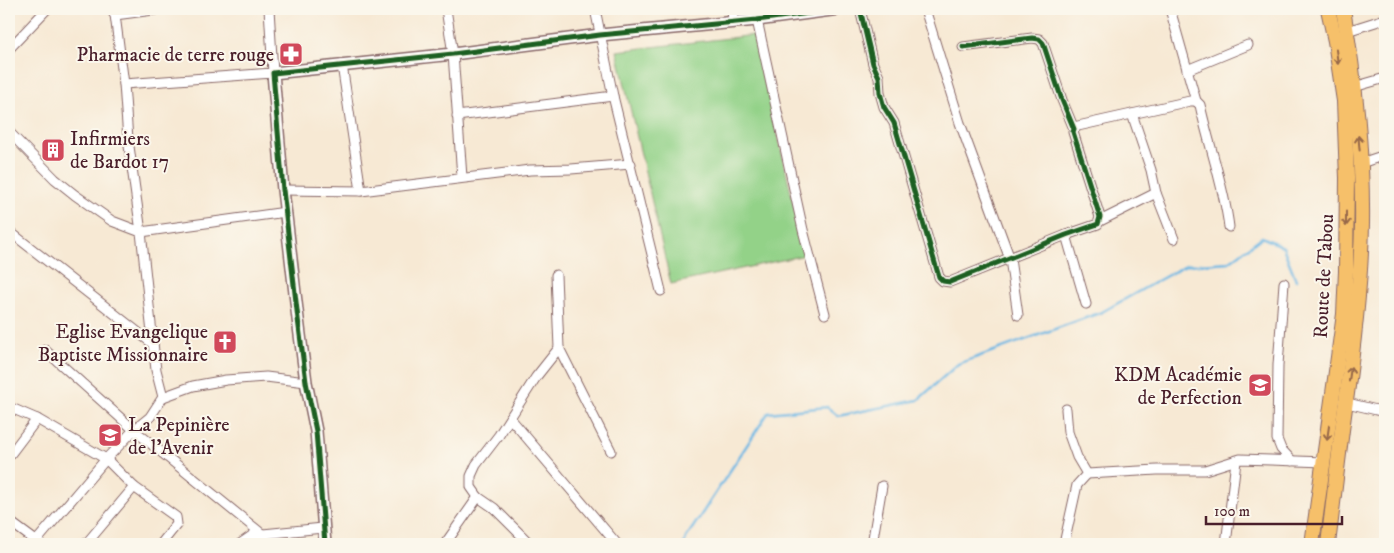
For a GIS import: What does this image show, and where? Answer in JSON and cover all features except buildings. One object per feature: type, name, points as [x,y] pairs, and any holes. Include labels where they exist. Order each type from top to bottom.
[{"type":"main road","name":"Route de Tabou","points":[[1328,9],[1344,101],[1346,178],[1344,314],[1328,544]]},
{"type":"main road","name":"Route de Tabou","points":[[1312,544],[1324,462],[1339,401],[1351,366],[1360,272],[1362,223],[1361,163],[1354,87],[1343,9]]},
{"type":"street","points":[[9,49],[46,9]]},
{"type":"street","points":[[161,9],[112,12],[124,84],[128,139],[141,232],[156,370],[163,397]]},
{"type":"street","points":[[269,9],[286,212],[306,382],[316,431],[325,544]]},
{"type":"street","points":[[446,9],[452,54],[462,177]]},
{"type":"street","points":[[595,9],[613,96],[662,292]]},
{"type":"street","points":[[732,9],[733,22]]},
{"type":"street","points":[[124,84],[273,73],[452,54],[600,35],[757,20],[818,10],[839,9]]},
{"type":"street","points":[[860,9],[873,64],[879,77],[880,93],[884,107],[894,123],[939,277],[943,281],[950,282],[1010,259],[1066,234],[1098,224],[1100,221],[1156,193]]},
{"type":"street","points":[[925,9],[960,124],[1010,259],[1018,315]]},
{"type":"street","points":[[1170,9],[1196,101],[1200,105],[1226,200],[1229,227]]},
{"type":"street","points":[[1347,31],[1385,19]]},
{"type":"street","points":[[757,20],[803,230],[825,314]]},
{"type":"street","points":[[964,47],[1032,38],[1039,39],[1043,43],[1062,100],[1074,128],[1073,132],[1100,221]]},
{"type":"street","points":[[1187,70],[1248,45]]},
{"type":"street","points":[[342,65],[362,190]]},
{"type":"street","points":[[1354,87],[1385,78]]},
{"type":"street","points":[[457,116],[613,96]]},
{"type":"street","points":[[1074,128],[1196,101]]},
{"type":"street","points":[[1132,114],[1151,170],[1156,193],[1174,239]]},
{"type":"street","points":[[9,132],[55,179],[75,195],[112,221],[141,232],[286,212]]},
{"type":"street","points":[[1361,163],[1385,154]]},
{"type":"street","points":[[284,190],[362,190],[530,170],[631,164]]},
{"type":"street","points":[[9,231],[153,344]]},
{"type":"street","points":[[1066,234],[1086,304]]},
{"type":"street","points":[[556,275],[559,348],[611,451]]},
{"type":"street","points":[[1284,283],[1278,365],[1276,439],[1281,449],[1292,461]]},
{"type":"street","points":[[530,544],[494,508],[478,497],[471,487],[471,476],[476,464],[510,418],[536,376],[559,348]]},
{"type":"street","points":[[45,350],[134,430],[262,534]]},
{"type":"street","points":[[9,522],[35,543],[106,459],[134,430],[150,417],[163,397],[193,386],[226,380],[266,378],[306,382]]},
{"type":"street","points":[[1339,401],[1385,412]]},
{"type":"street","points":[[9,407],[37,419],[106,459],[134,487],[176,517],[177,524],[161,544]]},
{"type":"street","points":[[1066,409],[1068,432],[1077,457],[1087,474]]},
{"type":"street","points":[[510,418],[618,544]]},
{"type":"street","points":[[9,456],[37,419]]},
{"type":"street","points":[[1064,544],[1077,485],[1087,474],[1156,470],[1205,470],[1240,460],[1324,462]]},
{"type":"street","points":[[1226,544],[1236,461]]},
{"type":"street","points":[[872,544],[882,486]]},
{"type":"street","points":[[86,544],[134,487]]},
{"type":"street","points":[[445,544],[478,497]]},
{"type":"street","points":[[240,544],[254,535],[323,528]]},
{"type":"green space","points":[[755,35],[805,255],[671,284],[617,51]]},
{"type":"waterway","points":[[684,544],[686,538],[768,413],[827,407],[838,416],[918,400],[958,364],[1102,312],[1186,265],[1229,262],[1262,237],[1283,247],[1296,280]]},
{"type":"cycle path","points":[[325,544],[316,431],[306,382],[298,319],[283,190],[273,73],[453,54],[600,35],[757,20],[839,9]]},
{"type":"cycle path","points":[[860,9],[873,64],[879,77],[880,93],[884,107],[894,123],[939,277],[943,281],[950,282],[1098,224],[1100,217],[1073,132],[1074,129],[1043,43],[1039,39],[1032,38],[963,47]]},
{"type":"place","name":"Pharmacie de terre rouge","points":[[291,54]]},
{"type":"place","name":"Infirmiers de Bardot 17","points":[[53,150]]},
{"type":"place","name":"Eglise Evangelique Baptiste Missionnaire","points":[[225,342]]},
{"type":"place","name":"KDM Académie de Perfection","points":[[1260,385]]},
{"type":"place","name":"La Pepinière de l'Avenir","points":[[110,435]]}]
